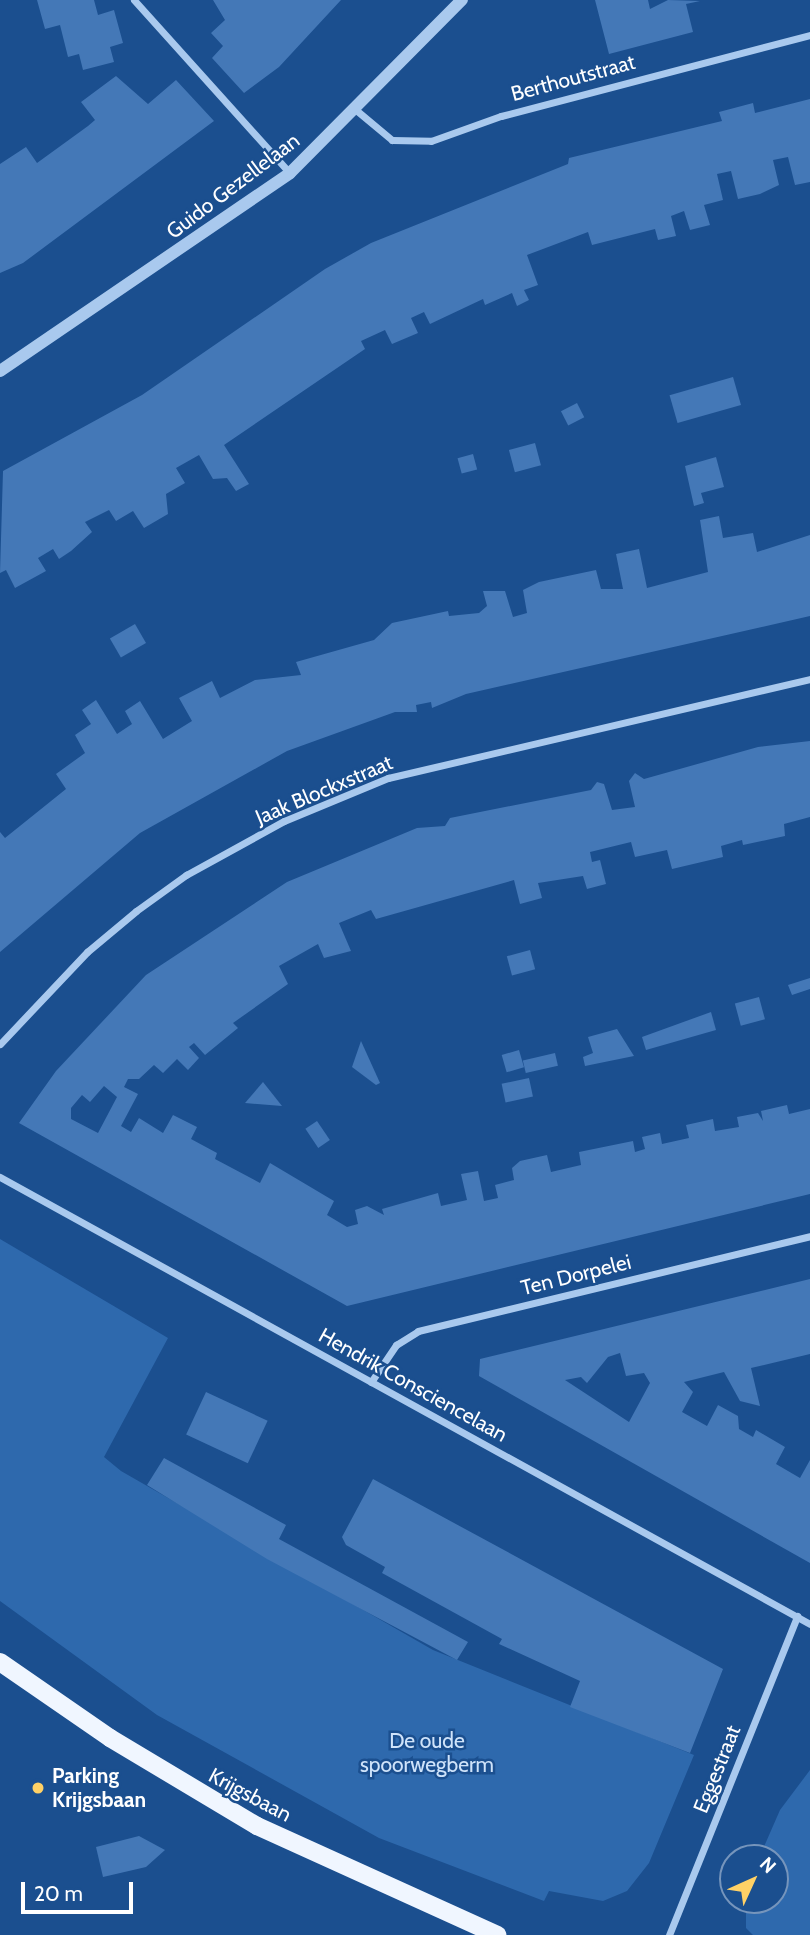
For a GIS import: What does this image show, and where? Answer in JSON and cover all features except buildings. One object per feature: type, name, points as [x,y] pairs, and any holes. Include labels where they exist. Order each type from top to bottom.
[{"type":"main road","name":"Krijgsbaan","points":[[0,1662],[110,1738],[257,1826],[497,1935]]},
{"type":"street","points":[[134,0],[290,173]]},
{"type":"street","name":"Guido Gezellelaan","points":[[0,371],[290,173],[356,110],[462,0]]},
{"type":"street","name":"Berthoutstraat","points":[[356,110],[392,140],[421,143],[810,35]]},
{"type":"street","name":"Jaak Blockxstraat","points":[[0,1044],[87,952],[136,911],[186,875],[284,821],[388,778],[810,679]]},
{"type":"street","name":"Hendrik Consciencelaan","points":[[0,1177],[810,1624]]},
{"type":"street","name":"Ten Dorpelei","points":[[372,1382],[396,1345],[418,1331],[810,1236]]},
{"type":"street","name":"Eggestraat","points":[[669,1935],[797,1616]]},
{"type":"green space","name":"De oude spoorwegberm","points":[[0,1239],[168,1338],[104,1457],[121,1471],[433,1650],[694,1755],[649,1863],[627,1891],[603,1901],[549,1891],[544,1901],[379,1838],[157,1715],[0,1601]]},
{"type":"green space","points":[[810,1770],[810,1935],[753,1935],[746,1928],[746,1914],[789,1914],[789,1844],[765,1844],[780,1810]]},
{"type":"place","name":"Parking Krijgsbaan","points":[[38,1788]]}]
